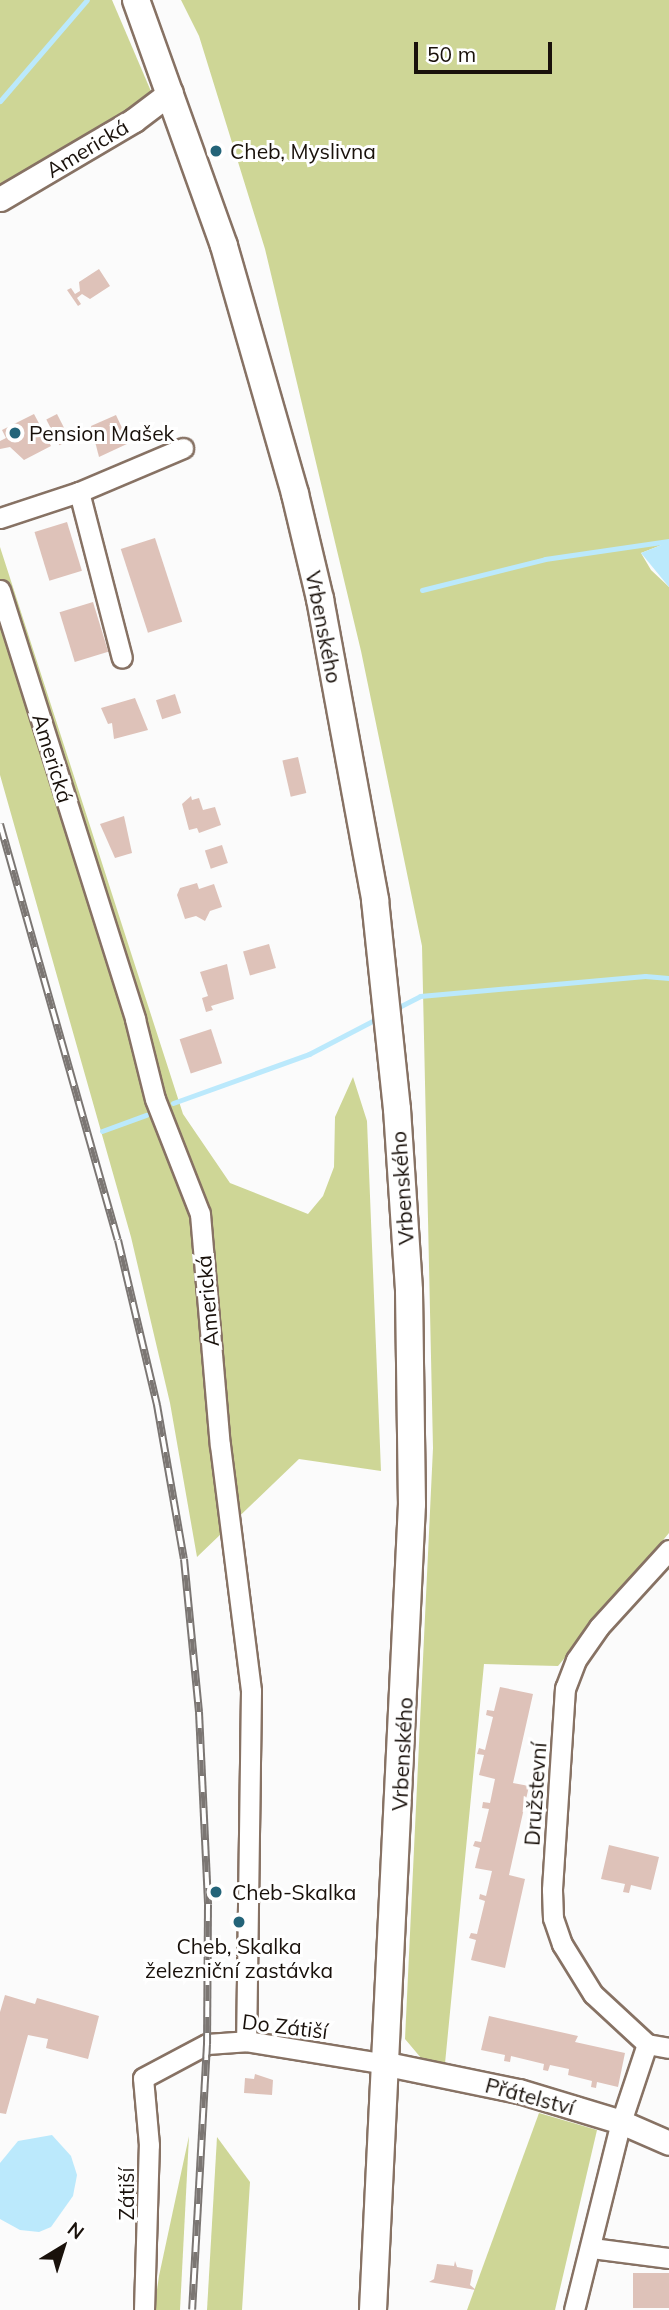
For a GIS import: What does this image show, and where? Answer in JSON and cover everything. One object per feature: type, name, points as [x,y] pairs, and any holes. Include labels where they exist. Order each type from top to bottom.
[{"type":"main road","name":"Vrbenského","points":[[136,0],[225,247],[295,494],[320,599],[375,900],[397,1109],[411,1400],[407,1648],[373,2310]]},
{"type":"street","name":"Americká","points":[[0,199],[134,120],[171,92]]},
{"type":"street","points":[[0,518],[79,492],[183,448]]},
{"type":"street","points":[[79,492],[122,658]]},
{"type":"street","name":"Americká","points":[[0,590],[135,1019],[155,1099],[200,1214],[220,1445],[251,1691],[246,2041]]},
{"type":"street","name":"Družstevní","points":[[647,2044],[609,2011],[582,1977],[553,1918],[552,1890],[565,1688],[576,1660],[599,1627],[669,1550]]},
{"type":"street","name":"Do Zátiší","points":[[143,2078],[207,2044],[246,2041],[387,2064]]},
{"type":"street","points":[[574,2310],[592,2248],[621,2122],[647,2044],[669,2048]]},
{"type":"street","name":"Přátelství","points":[[387,2064],[519,2091],[621,2122],[669,2143]]},
{"type":"street","name":"Zátiší","points":[[143,2078],[149,2145],[144,2310]]},
{"type":"street","points":[[592,2248],[669,2258]]},
{"type":"green space","points":[[0,0],[112,0],[153,96],[0,192]]},
{"type":"green space","points":[[181,0],[669,0],[669,542],[641,553],[651,570],[669,587],[669,1533],[558,1666],[484,1664],[443,2084],[405,2039],[433,1448],[422,946],[361,651],[265,249],[199,36]]},
{"type":"green space","points":[[0,547],[183,1114],[230,1183],[308,1214],[323,1196],[334,1167],[335,1117],[353,1077],[367,1121],[381,1471],[299,1459],[197,1557],[170,1403],[131,1237],[0,775]]},
{"type":"green space","points":[[539,2113],[597,2130],[555,2310],[467,2310]]},
{"type":"green space","points":[[189,2136],[180,2310],[154,2310],[159,2276]]},
{"type":"green space","points":[[217,2137],[250,2182],[242,2310],[207,2310]]},
{"type":"water","points":[[669,542],[669,587],[641,553]]},
{"type":"water","points":[[52,2135],[71,2156],[77,2175],[73,2196],[51,2227],[39,2232],[20,2230],[0,2219],[0,2163],[18,2141]]},
{"type":"building","points":[[99,269],[110,286],[90,299],[82,294],[77,298],[81,304],[78,306],[67,290],[71,288],[75,294],[80,291],[79,282]]},
{"type":"building","points":[[34,414],[51,446],[24,460],[10,447],[0,449],[0,441],[6,438],[2,430]]},
{"type":"building","points":[[57,414],[70,440],[59,445],[46,419]]},
{"type":"building","points":[[116,415],[129,443],[99,457],[91,426]]},
{"type":"building","points":[[67,522],[82,571],[49,581],[34,532]]},
{"type":"building","points":[[155,538],[182,622],[148,633],[121,549]]},
{"type":"building","points":[[93,602],[108,652],[75,662],[60,612]]},
{"type":"building","points":[[175,694],[181,713],[162,719],[156,700]]},
{"type":"building","points":[[135,698],[148,730],[114,739],[112,723],[108,724],[101,708]]},
{"type":"building","points":[[298,757],[306,793],[291,797],[282,761]]},
{"type":"building","points":[[191,796],[192,800],[199,798],[203,810],[215,807],[221,825],[199,833],[197,828],[189,830],[182,804]]},
{"type":"building","points":[[124,816],[132,853],[115,858],[100,824]]},
{"type":"building","points":[[222,845],[228,863],[211,869],[205,851]]},
{"type":"building","points":[[197,883],[199,889],[214,884],[222,907],[210,911],[205,921],[196,916],[185,919],[177,895],[180,888]]},
{"type":"building","points":[[269,944],[276,968],[250,975],[243,951]]},
{"type":"building","points":[[227,964],[234,999],[211,1006],[213,1010],[206,1012],[202,998],[208,996],[200,972]]},
{"type":"building","points":[[211,1029],[222,1063],[191,1073],[180,1039]]},
{"type":"building","points":[[500,1687],[533,1694],[513,1783],[529,1786],[509,1875],[525,1879],[505,1968],[471,1960],[476,1940],[469,1938],[471,1933],[477,1934],[485,1901],[479,1899],[480,1894],[486,1896],[492,1871],[475,1868],[480,1848],[473,1846],[475,1841],[481,1842],[489,1809],[482,1808],[483,1802],[490,1803],[495,1779],[479,1775],[484,1755],[477,1754],[479,1748],[485,1750],[493,1717],[486,1715],[487,1710],[494,1711]]},
{"type":"building","points":[[609,1845],[659,1857],[651,1890],[631,1885],[629,1893],[623,1892],[625,1884],[601,1879]]},
{"type":"building","points":[[5,1995],[35,2004],[37,1998],[99,2016],[88,2059],[46,2048],[48,2039],[28,2035],[6,2114],[0,2113],[0,2012]]},
{"type":"building","points":[[489,2016],[578,2036],[575,2042],[625,2053],[618,2087],[597,2082],[596,2088],[591,2087],[592,2081],[568,2075],[569,2069],[550,2065],[548,2071],[543,2070],[544,2064],[511,2056],[510,2062],[504,2061],[505,2055],[481,2050]]},
{"type":"building","points":[[255,2074],[273,2080],[272,2095],[244,2093],[245,2078],[254,2079]]},
{"type":"building","points":[[455,2261],[457,2267],[473,2270],[470,2285],[476,2290],[429,2282],[434,2279],[437,2264],[454,2266]]},
{"type":"building","points":[[633,2273],[669,2273],[669,2308],[633,2308]]},
{"type":"waterway","points":[[0,101],[87,0]]},
{"type":"waterway","points":[[422,590],[545,559],[669,541]]},
{"type":"waterway","points":[[395,1009],[420,996],[645,976],[669,978]]},
{"type":"waterway","points":[[173,1103],[309,1054],[380,1017]]},
{"type":"waterway","points":[[102,1131],[146,1115]]},
{"type":"railway","points":[[0,824],[118,1240],[157,1405],[184,1559],[199,1712],[208,1905],[207,2044],[192,2310]]},
{"type":"place","name":"Cheb, Myslivna","points":[[216,151]]},
{"type":"place","name":"Pension Mašek","points":[[15,433]]},
{"type":"place","name":"Cheb-Skalka","points":[[216,1892]]},
{"type":"place","name":"Cheb, Skalka železniční zastávka","points":[[239,1922]]}]
